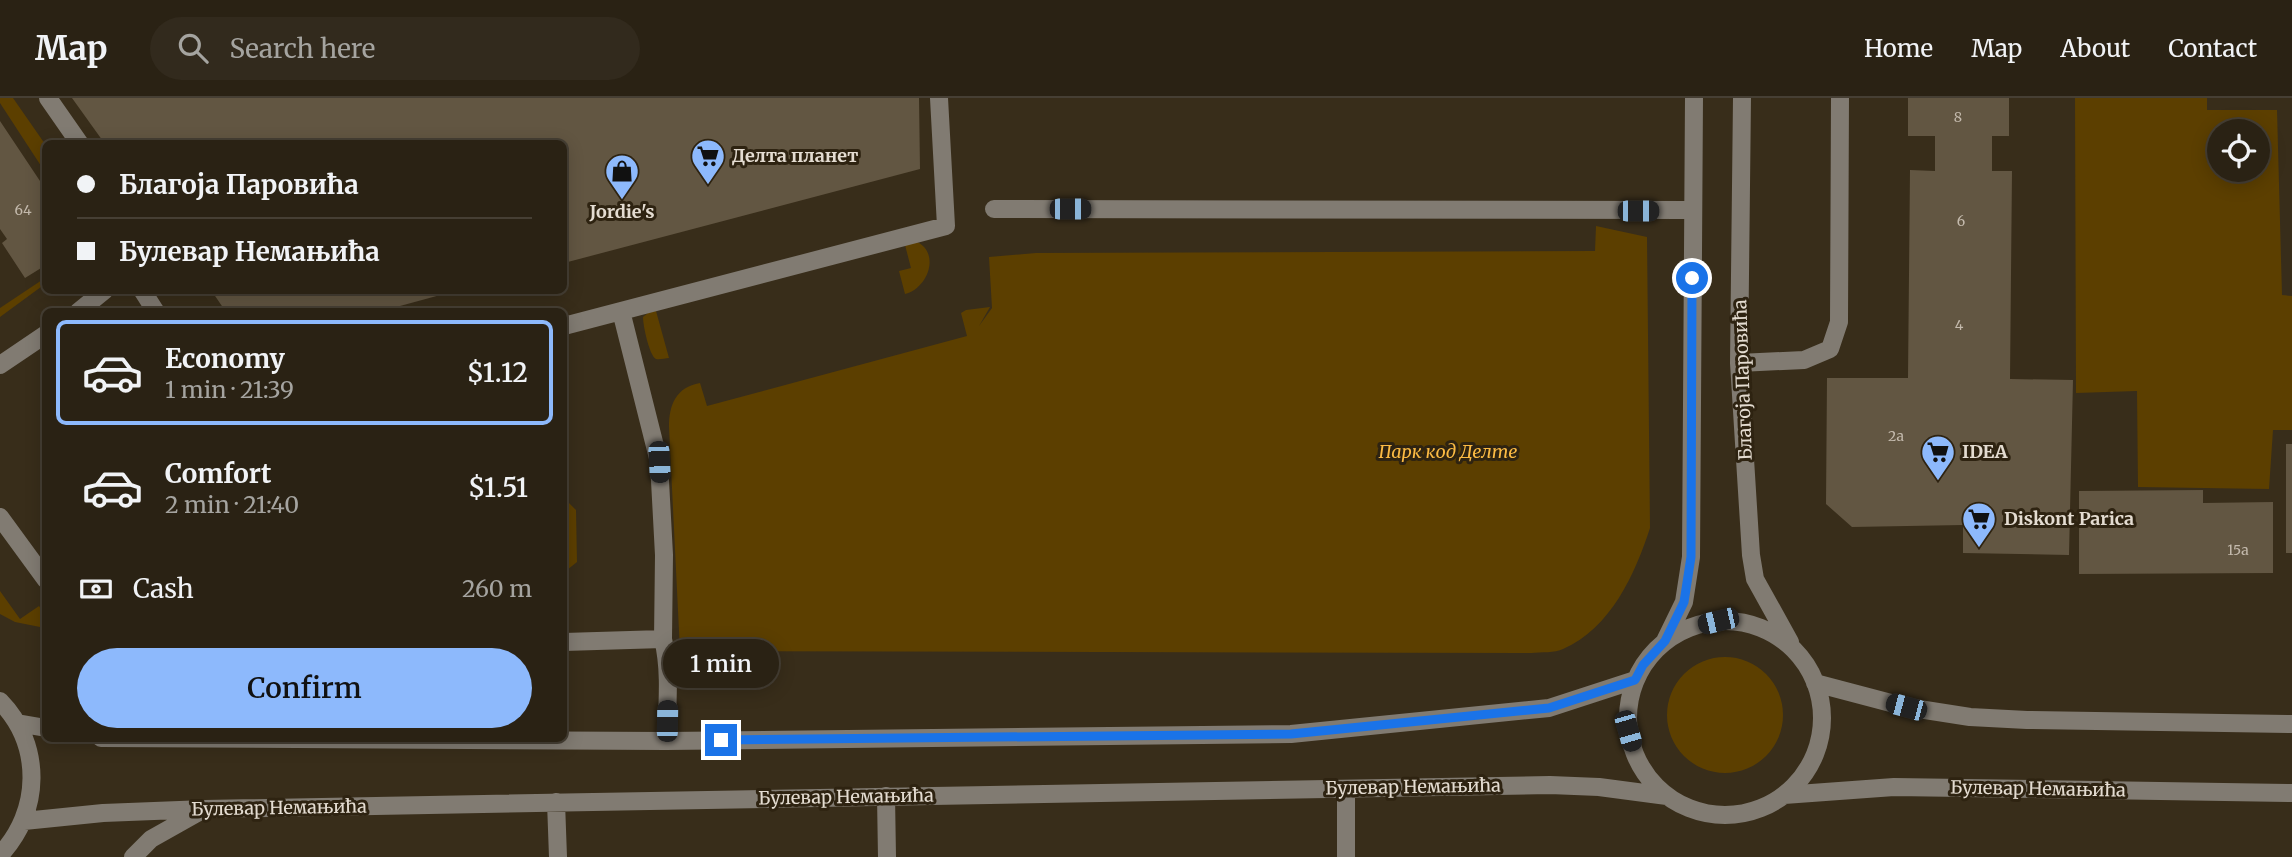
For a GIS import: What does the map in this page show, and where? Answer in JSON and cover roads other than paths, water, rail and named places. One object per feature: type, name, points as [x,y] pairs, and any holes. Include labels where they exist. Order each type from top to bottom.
[{"type":"street","points":[[48,98],[77,140]]},
{"type":"street","points":[[567,325],[946,226],[939,98]]},
{"type":"street","points":[[1665,641],[1690,627],[1718,621],[1746,623],[1773,634],[1796,651],[1815,682],[1822,707],[1821,731],[1814,756],[1802,777],[1784,795],[1767,806],[1746,813],[1705,813],[1685,807],[1667,796],[1648,778],[1635,756],[1628,731],[1628,705],[1635,680],[1643,665],[1665,641],[1684,602],[1691,557],[1694,98]]},
{"type":"street","name":"Благоја Паровића","points":[[1742,98],[1740,363],[1751,555],[1755,579],[1796,651]]},
{"type":"street","points":[[1740,363],[1804,360],[1830,349],[1839,322],[1840,98]]},
{"type":"street","points":[[994,209],[1693,210]]},
{"type":"street","points":[[83,308],[100,294]]},
{"type":"street","points":[[621,311],[659,462],[664,555],[663,639],[667,670],[666,741]]},
{"type":"street","points":[[0,365],[42,337]]},
{"type":"street","points":[[0,517],[42,575]]},
{"type":"street","points":[[567,642],[663,639]]},
{"type":"street","points":[[567,740],[1291,734],[1549,708],[1635,680]]},
{"type":"street","points":[[1815,682],[1906,707],[1970,717],[2292,724]]},
{"type":"street","points":[[0,701],[17,723],[30,754],[33,788],[24,821],[8,852]]},
{"type":"street","points":[[17,723],[42,727]]},
{"type":"street","name":"Булевар Немањића","points":[[24,821],[103,813],[205,808],[1550,785],[1599,787],[1667,796]]},
{"type":"street","name":"Булевар Немањића","points":[[1784,795],[1894,787],[2292,793]]},
{"type":"street","points":[[1346,789],[1346,857]]},
{"type":"street","points":[[886,796],[887,857]]},
{"type":"street","points":[[556,802],[558,857]]},
{"type":"street","points":[[134,857],[151,839],[205,808]]},
{"type":"place","name":"Делта планет","points":[[708,186]]},
{"type":"place","name":"Jordie's","points":[[622,201]]},
{"type":"place","name":"IDEA","points":[[1938,482]]},
{"type":"place","name":"Diskont Parica","points":[[1979,549]]},
{"type":"park label","name":"Парк код Делте","points":[[1448,452]]}]
